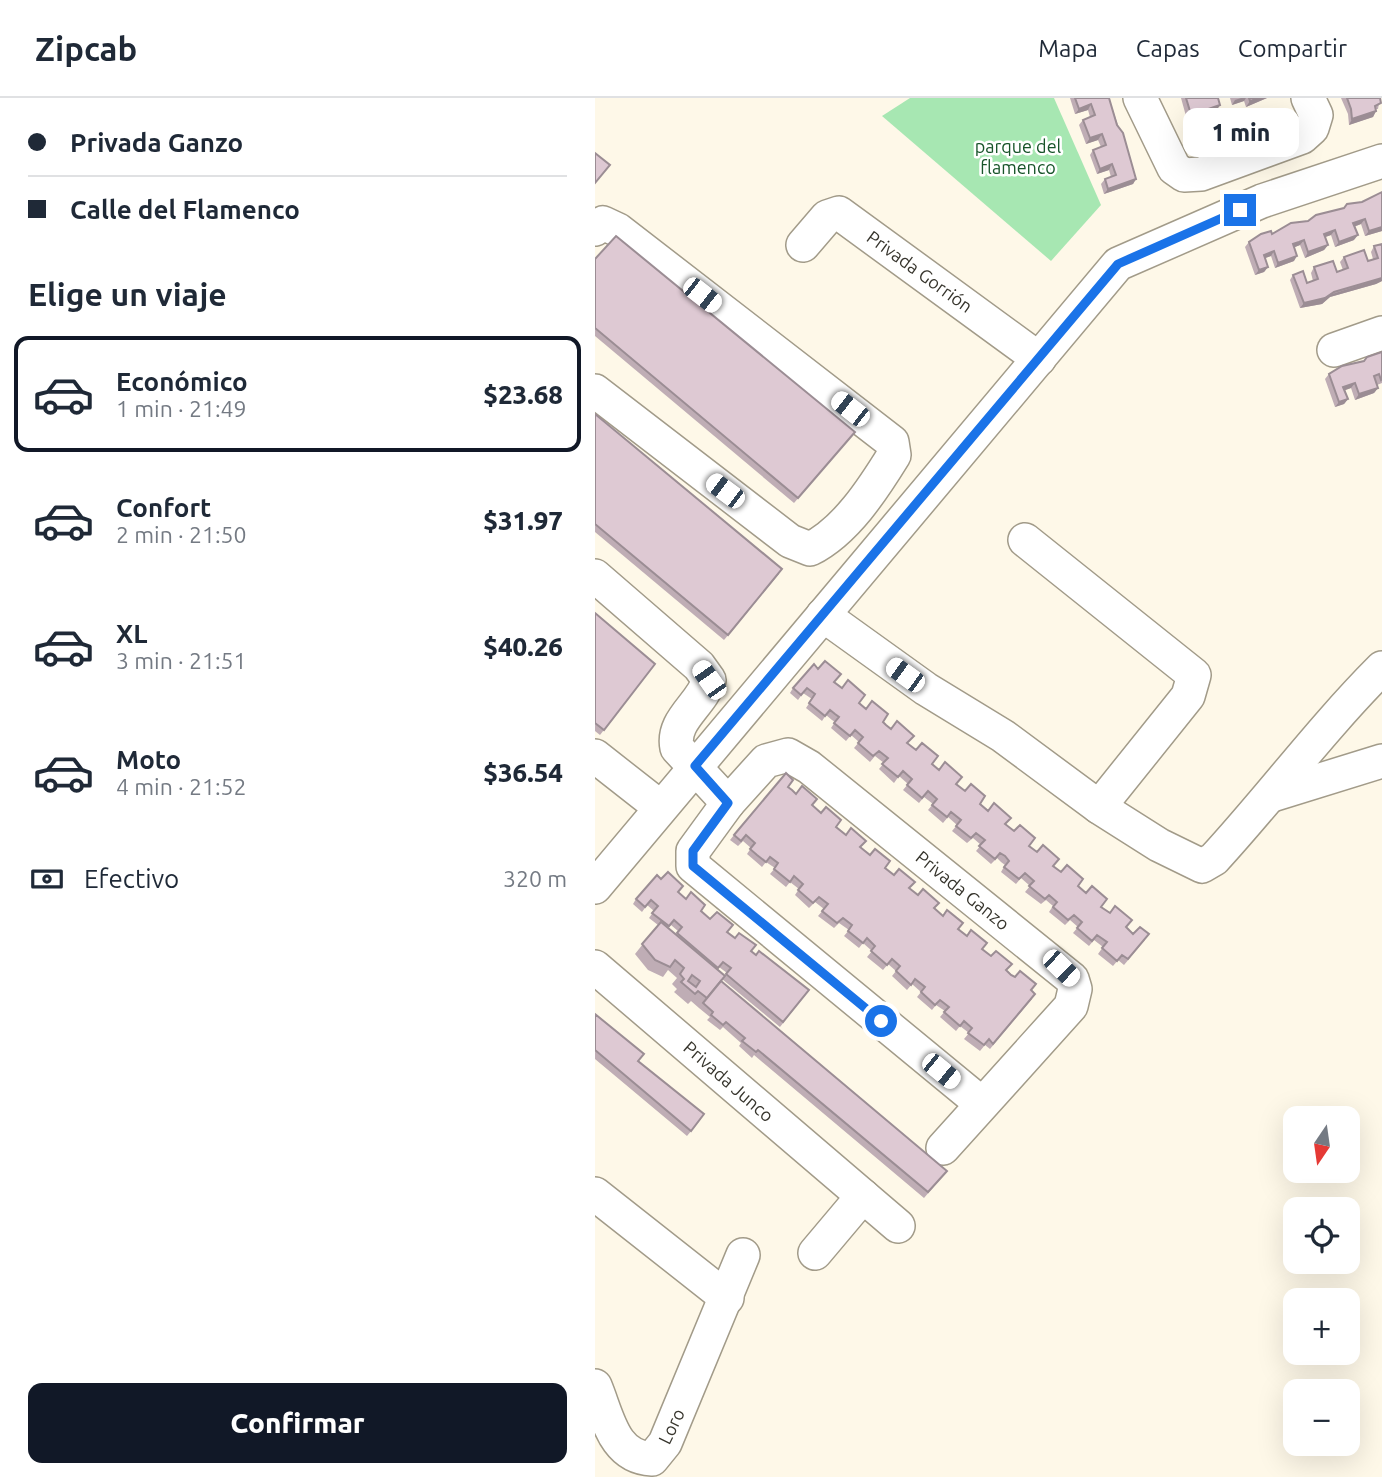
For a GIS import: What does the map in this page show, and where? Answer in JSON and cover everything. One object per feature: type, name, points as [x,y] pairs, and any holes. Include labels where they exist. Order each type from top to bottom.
[{"type":"street","points":[[1140,98],[1174,168],[1184,175],[1201,174],[1302,137],[1310,113]]},
{"type":"street","points":[[1248,158],[1262,201]]},
{"type":"street","points":[[595,887],[1118,264],[1262,201],[1382,161]]},
{"type":"street","name":"Privada Gorrión","points":[[803,245],[827,217],[839,213],[1039,359]]},
{"type":"street","points":[[595,391],[790,541],[810,549],[822,543],[855,510],[894,456],[892,442],[618,230],[599,226]]},
{"type":"street","points":[[1334,350],[1382,333]]},
{"type":"street","points":[[855,510],[890,537]]},
{"type":"street","points":[[1025,540],[1193,675],[1188,696],[1099,807]]},
{"type":"street","points":[[595,576],[699,666],[709,680],[705,694],[680,724],[674,737],[677,748],[728,803]]},
{"type":"street","points":[[823,615],[926,690],[1003,736],[1099,807],[1159,845],[1202,866],[1214,859],[1272,795],[1357,693],[1382,668]]},
{"type":"street","points":[[595,755],[660,807]]},
{"type":"street","name":"Privada Ganzo","points":[[943,1148],[1071,1006],[1075,989],[1072,979],[800,760],[788,755],[766,761],[728,803],[693,851],[693,866],[982,1104]]},
{"type":"street","points":[[1272,795],[1382,761]]},
{"type":"street","name":"Privada Junco","points":[[595,967],[898,1226]]},
{"type":"street","points":[[815,1253],[863,1196]]},
{"type":"street","points":[[596,1197],[727,1298]]},
{"type":"street","name":"Loro","points":[[595,1386],[621,1447],[636,1458],[652,1459],[665,1444],[743,1255]]},
{"type":"green space","name":"parque del flamenco","points":[[910,98],[1054,98],[1101,205],[1051,261],[882,116]]},
{"type":"building","points":[[1075,98],[1109,98],[1117,125],[1123,133],[1136,179],[1108,189],[1105,179],[1116,175],[1112,164],[1100,169],[1093,150],[1106,145],[1102,134],[1090,138],[1083,120],[1095,115],[1091,104],[1079,109]]},
{"type":"building","points":[[1186,98],[1218,98],[1220,105],[1208,109],[1211,115],[1193,121]]},
{"type":"building","points":[[1347,98],[1380,98],[1381,103],[1375,106],[1376,111],[1352,119]]},
{"type":"building","points":[[595,153],[610,165],[595,183]]},
{"type":"building","points":[[1382,192],[1382,227],[1369,231],[1365,219],[1353,223],[1358,235],[1339,242],[1335,230],[1324,234],[1328,245],[1308,252],[1304,240],[1293,244],[1297,256],[1278,263],[1274,251],[1264,255],[1268,267],[1259,270],[1249,242],[1261,234],[1271,231],[1272,234],[1291,223],[1308,221],[1316,215],[1344,208],[1347,204],[1362,202]]},
{"type":"building","points":[[616,236],[855,432],[798,498],[595,328],[595,259]]},
{"type":"building","points":[[1382,244],[1382,278],[1304,303],[1293,275],[1303,271],[1307,283],[1318,279],[1314,267],[1333,261],[1337,272],[1348,268],[1344,257],[1364,250],[1368,261],[1378,258],[1374,246]]},
{"type":"building","points":[[1382,352],[1382,379],[1379,374],[1374,376],[1378,388],[1359,394],[1355,383],[1343,387],[1348,399],[1339,402],[1329,374],[1342,366],[1364,361],[1367,357]]},
{"type":"building","points":[[595,414],[782,569],[728,635],[595,524]]},
{"type":"building","points":[[595,613],[655,664],[604,730],[595,723]]},
{"type":"building","points":[[825,661],[841,674],[834,682],[842,688],[848,680],[865,695],[859,703],[866,709],[872,701],[888,714],[883,722],[886,725],[891,729],[897,721],[914,736],[907,743],[916,750],[922,743],[938,756],[932,764],[939,770],[945,762],[962,777],[956,784],[965,791],[971,784],[985,796],[980,804],[988,811],[994,803],[1011,818],[1005,824],[1014,831],[1020,825],[1035,838],[1029,846],[1037,852],[1043,845],[1059,859],[1053,866],[1061,872],[1067,865],[1083,879],[1078,886],[1086,893],[1092,886],[1107,899],[1101,907],[1110,913],[1115,906],[1132,920],[1126,927],[1133,934],[1140,927],[1149,934],[1128,959],[1122,955],[1117,961],[1102,948],[1107,942],[1097,935],[1092,941],[1077,928],[1082,922],[1074,915],[1068,920],[1053,907],[1057,902],[1049,895],[1045,899],[1029,886],[1034,881],[1025,873],[1019,879],[1004,867],[1009,861],[1005,856],[1000,853],[995,859],[979,846],[985,840],[976,833],[971,838],[956,826],[961,820],[951,812],[947,817],[932,805],[937,799],[928,791],[922,798],[907,785],[912,779],[903,771],[898,777],[882,764],[888,758],[879,751],[873,756],[858,743],[863,737],[855,730],[850,736],[834,723],[839,717],[830,710],[825,716],[809,703],[815,694],[807,688],[801,695],[793,688],[814,664],[818,669]]},
{"type":"building","points":[[786,773],[793,780],[788,787],[796,794],[802,786],[817,799],[812,805],[821,813],[826,807],[841,820],[836,827],[846,835],[851,828],[866,841],[860,847],[870,855],[875,849],[890,861],[885,868],[894,875],[899,869],[915,882],[909,888],[918,895],[923,889],[939,903],[934,908],[943,916],[947,910],[963,923],[958,929],[967,936],[971,930],[987,943],[982,949],[991,956],[996,951],[1012,964],[1006,970],[1011,975],[1015,977],[1020,971],[1036,984],[1031,990],[1035,994],[993,1044],[989,1039],[984,1045],[968,1033],[972,1028],[964,1021],[960,1026],[944,1012],[949,1007],[940,1000],[935,1005],[921,992],[925,987],[915,979],[911,985],[896,971],[900,966],[892,959],[887,965],[871,951],[875,946],[867,938],[863,943],[848,931],[852,925],[843,918],[837,923],[822,911],[828,904],[819,897],[813,903],[798,890],[803,884],[794,876],[790,882],[774,869],[778,863],[770,857],[766,862],[750,849],[755,843],[746,835],[741,841],[734,835]]},
{"type":"building","points":[[668,872],[683,886],[678,892],[686,899],[691,892],[705,905],[701,911],[710,919],[717,912],[733,925],[727,932],[735,938],[739,933],[756,945],[751,951],[756,955],[759,951],[809,990],[783,1022],[726,974],[731,968],[723,962],[718,968],[677,933],[682,927],[674,920],[669,926],[652,913],[658,906],[651,900],[645,907],[636,899],[657,875],[661,879]]},
{"type":"building","points":[[661,922],[725,976],[707,998],[698,991],[695,994],[681,982],[684,979],[680,974],[684,968],[675,960],[670,967],[655,960],[642,944]],"holes":[[[692,975],[700,981],[696,987],[688,981]]]},
{"type":"building","points":[[721,981],[947,1171],[928,1192],[758,1050],[756,1052],[742,1041],[745,1038],[726,1022],[723,1025],[711,1015],[713,1012],[703,1003]]},
{"type":"building","points":[[595,1014],[644,1054],[638,1061],[704,1114],[691,1131],[595,1050]]},
{"type":"route","points":[[881,1021],[693,866],[693,851],[728,803],[695,766],[1118,264],[1240,210]]}]
